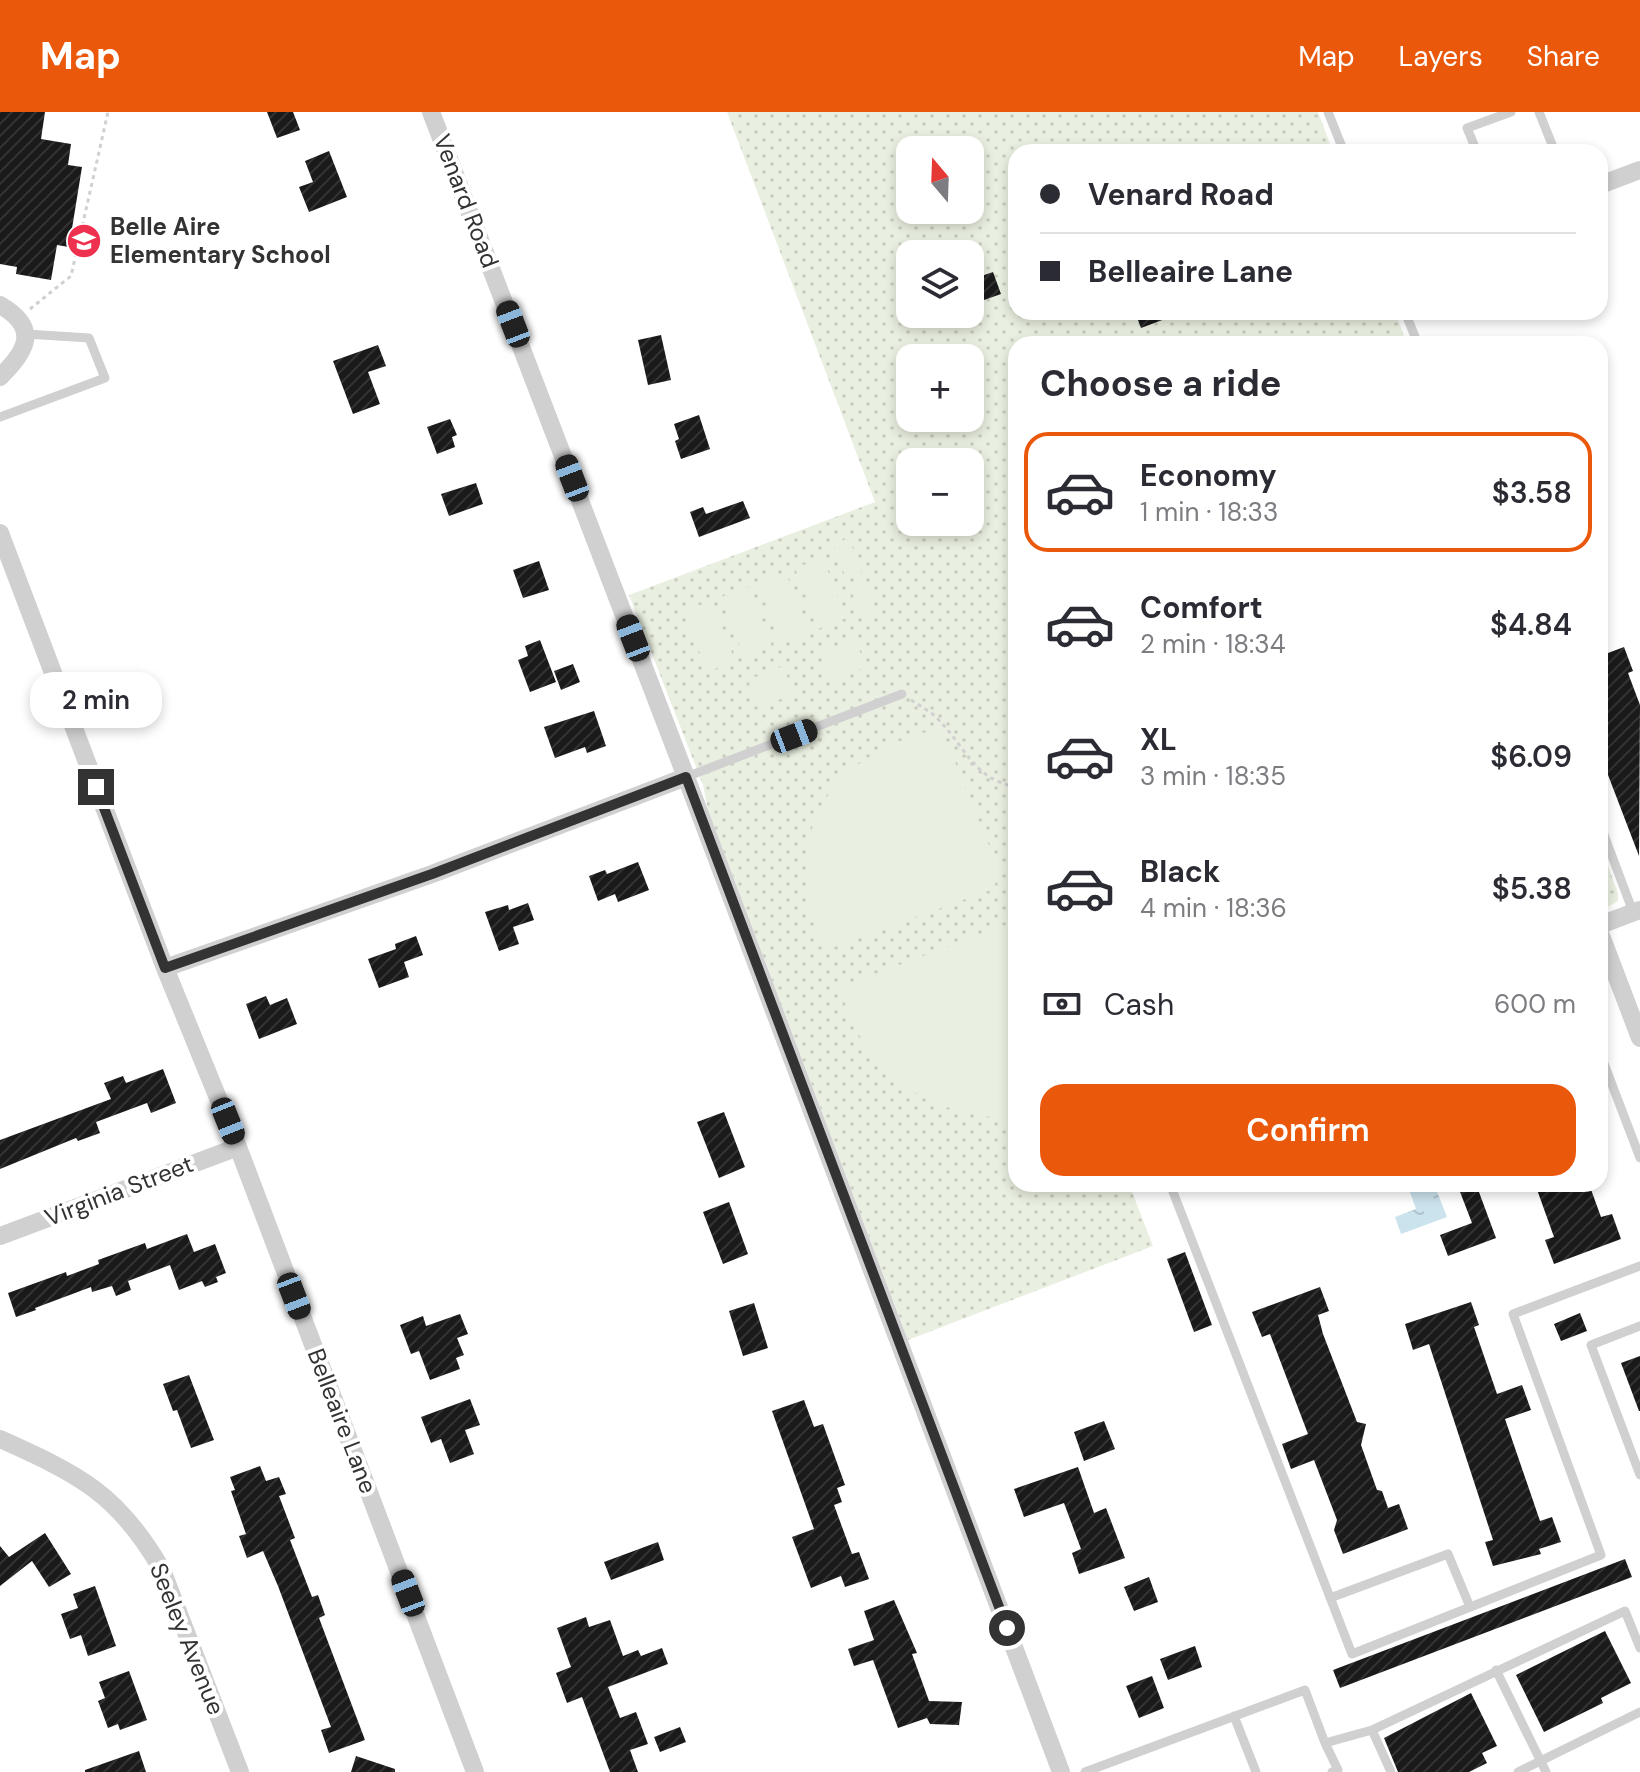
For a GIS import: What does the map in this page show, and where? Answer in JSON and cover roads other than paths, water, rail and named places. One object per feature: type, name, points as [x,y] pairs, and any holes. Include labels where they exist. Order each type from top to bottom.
[{"type":"street","name":"Venard Road","points":[[431,112],[686,777],[1061,1772]]},
{"type":"street","points":[[1608,182],[1640,170]]},
{"type":"street","points":[[0,305],[22,326],[24,352],[0,377]]},
{"type":"street","name":"Belleaire Lane","points":[[0,533],[165,968],[238,1147],[475,1772]]},
{"type":"street","points":[[165,968],[432,874],[686,777]]},
{"type":"street","points":[[1608,922],[1637,911]]},
{"type":"street","points":[[1608,955],[1640,1038]]},
{"type":"street","name":"Virginia Street","points":[[0,1236],[238,1147]]},
{"type":"street","name":"Seeley Avenue","points":[[0,1439],[65,1468],[95,1489],[129,1520],[146,1542],[162,1570],[240,1772]]},
{"type":"lane","points":[[1328,112],[1341,144]]},
{"type":"lane","points":[[1474,144],[1467,128],[1511,112]]},
{"type":"lane","points":[[1539,112],[1552,144]]},
{"type":"lane","points":[[0,417],[105,378],[89,338],[22,326]]},
{"type":"lane","points":[[686,777],[902,694]]},
{"type":"lane","points":[[1608,843],[1637,911]]},
{"type":"lane","points":[[1608,1074],[1640,1158]]},
{"type":"lane","points":[[1173,1192],[1352,1654],[1601,1555],[1513,1314],[1640,1266]]},
{"type":"lane","points":[[1640,1326],[1591,1345],[1635,1448],[1640,1475]]},
{"type":"lane","points":[[1330,1598],[1448,1554],[1470,1607]]},
{"type":"lane","points":[[1325,1743],[1372,1730],[1625,1611],[1640,1648]]},
{"type":"lane","points":[[1496,1670],[1546,1772]]},
{"type":"lane","points":[[1085,1772],[1305,1690],[1337,1771]]},
{"type":"lane","points":[[1518,1772],[1640,1712]]},
{"type":"lane","points":[[1234,1716],[1256,1772]]},
{"type":"lane","points":[[1372,1730],[1391,1772]]},
{"type":"water","points":[[1410,1192],[1437,1192],[1447,1217],[1401,1234],[1395,1217],[1416,1209]]},
{"type":"place","name":"Belle Aire Elementary School","points":[[84,241]]}]
